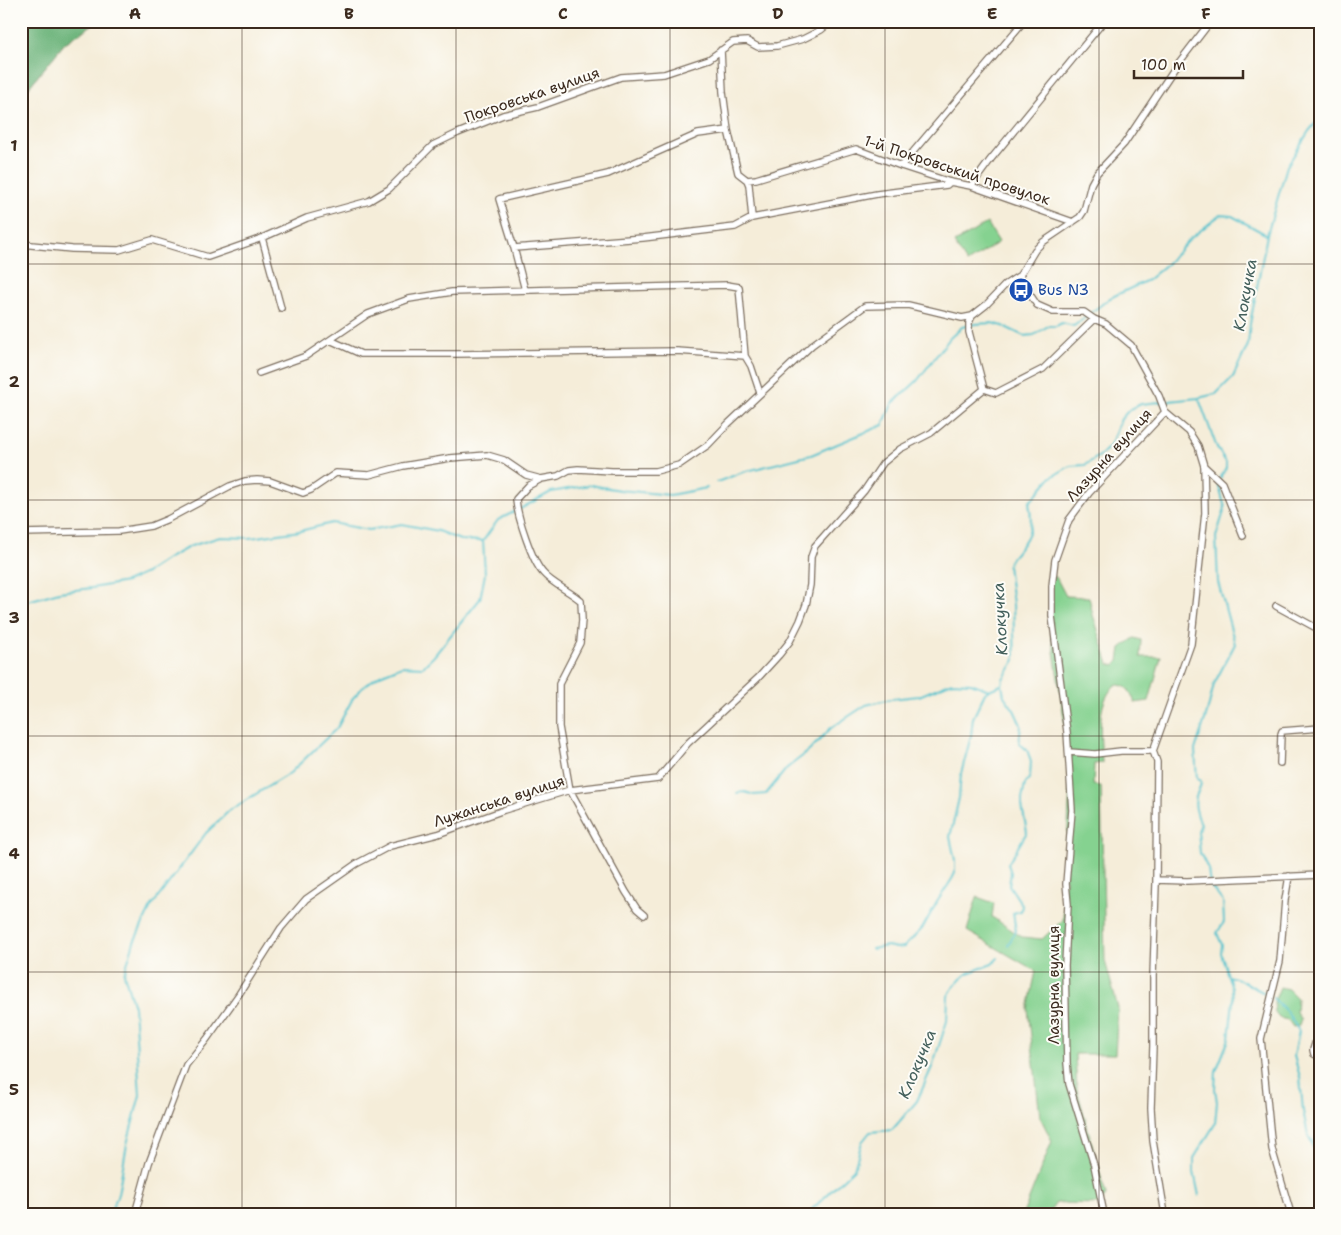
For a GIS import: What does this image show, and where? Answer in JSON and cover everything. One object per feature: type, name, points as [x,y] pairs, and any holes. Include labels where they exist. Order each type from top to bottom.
[{"type":"street","name":"Покровська вулиця","points":[[21,244],[72,249],[119,250],[152,240],[208,257],[262,238],[307,218],[369,201],[389,189],[433,145],[503,115],[538,107],[622,77],[664,74],[708,59],[732,42],[747,41],[758,47],[777,46],[803,39],[821,30],[832,21]]},
{"type":"street","points":[[901,166],[1024,21]]},
{"type":"street","points":[[971,186],[1104,21]]},
{"type":"street","points":[[644,915],[637,909],[626,892],[570,790],[559,727],[559,690],[562,677],[580,643],[581,601],[542,573],[525,537],[516,510],[516,499],[528,486],[541,479],[558,476],[569,470],[656,472],[679,465],[708,445],[812,345],[865,306],[908,305],[962,318],[972,316],[986,305],[1006,284],[1020,275],[1035,250],[1043,242],[1080,217],[1084,211],[1091,184],[1097,174],[1124,144],[1174,69],[1211,21]]},
{"type":"street","points":[[721,50],[723,92],[728,130],[738,174],[747,180],[749,185],[752,218]]},
{"type":"street","points":[[525,290],[498,199],[608,174],[698,134],[728,130]]},
{"type":"street","name":"1-й Покровський провулок","points":[[747,180],[756,180],[856,149],[901,166],[950,182],[971,186],[1073,222]]},
{"type":"street","points":[[514,248],[643,238],[735,227],[752,218],[877,194],[947,185],[950,182]]},
{"type":"street","points":[[262,238],[281,308]]},
{"type":"street","name":"Лазурна вулиця","points":[[1020,275],[1025,288],[1037,305],[1053,312],[1084,312],[1106,324],[1131,345],[1159,396],[1165,412],[1189,432],[1198,446],[1204,466],[1205,513],[1191,644],[1153,751]]},
{"type":"street","points":[[259,373],[306,356],[368,314],[409,299],[452,292],[727,285],[739,287],[745,356],[751,366],[760,393]]},
{"type":"street","points":[[972,316],[969,323],[969,332],[984,389],[996,392],[1043,369],[1093,318]]},
{"type":"street","points":[[330,340],[361,354],[677,351],[745,356]]},
{"type":"street","name":"Лужанська вулиця","points":[[135,1214],[149,1162],[186,1065],[207,1040],[239,994],[281,928],[306,899],[356,864],[390,846],[438,834],[504,810],[570,790],[658,780],[688,743],[780,655],[795,631],[806,605],[813,550],[864,491],[883,463],[900,449],[931,433],[984,389]]},
{"type":"street","name":"Лазурна вулиця","points":[[1104,1214],[1094,1165],[1069,1084],[1067,1063],[1065,992],[1068,914],[1066,877],[1072,815],[1069,752],[1052,609],[1053,573],[1056,555],[1069,520],[1088,493],[1165,412]]},
{"type":"street","points":[[21,534],[119,531],[151,526],[230,486],[245,481],[270,481],[303,493],[311,490],[336,473],[369,475],[403,466],[450,458],[488,455],[504,460],[526,475],[541,479]]},
{"type":"street","points":[[1204,466],[1220,480],[1243,536]]},
{"type":"street","points":[[1276,606],[1320,630]]},
{"type":"street","points":[[1280,763],[1282,731],[1320,728]]},
{"type":"street","points":[[1069,752],[1100,754],[1121,751],[1153,751],[1156,756],[1158,772],[1151,1108],[1154,1148],[1165,1214]]},
{"type":"street","points":[[1156,880],[1320,875]]},
{"type":"street","points":[[1289,876],[1280,961],[1261,1034],[1262,1062],[1273,1153],[1291,1214]]},
{"type":"street","points":[[1320,1028],[1312,1050],[1314,1054],[1320,1057]]},
{"type":"green space","points":[[21,21],[98,21],[65,43],[21,97]]},
{"type":"green space","points":[[987,223],[999,242],[967,263],[954,243]]},
{"type":"green space","points":[[1049,577],[1056,577],[1066,596],[1089,597],[1109,664],[1115,665],[1119,661],[1121,648],[1134,638],[1141,640],[1140,657],[1161,657],[1149,701],[1135,703],[1128,690],[1119,685],[1115,685],[1109,693],[1104,702],[1101,721],[1102,763],[1094,764],[1093,785],[1101,786],[1105,961],[1118,1008],[1115,1054],[1075,1054],[1077,1089],[1106,1195],[1101,1204],[1056,1203],[1048,1214],[1023,1214],[1052,1141],[1040,1117],[1028,1009],[1036,971],[967,931],[977,897],[994,903],[992,917],[1022,937],[1042,939],[1063,920],[1070,788],[1066,732],[1050,625]]},
{"type":"green space","points":[[1280,987],[1288,989],[1297,998],[1296,1012],[1301,1020],[1299,1026],[1293,1027],[1288,1020],[1279,1018],[1275,1013],[1274,1002]]},
{"type":"waterway","name":"Клокучка","points":[[1008,945],[1016,931],[1013,913],[1021,911],[1022,905],[1009,885],[1011,873],[1008,864],[1027,832],[1022,799],[1025,784],[1030,777],[1031,761],[1027,750],[1019,743],[1021,725],[1014,710],[1004,696],[1002,685],[1003,679],[1015,660],[1013,604],[1008,565],[1028,535],[1031,521],[1029,503],[1050,478],[1070,466],[1085,465],[1101,455],[1110,446],[1121,419],[1129,410],[1141,404],[1198,398],[1216,394],[1233,377],[1248,345],[1250,324],[1267,235],[1287,166],[1309,131],[1320,118]]},
{"type":"waterway","points":[[717,482],[743,472],[811,455],[883,425],[892,404],[917,381],[950,338],[962,327],[992,323],[1024,336],[1034,335],[1048,326],[1056,326],[1062,323],[1074,326],[1110,298],[1148,280],[1167,264],[1191,238],[1220,215],[1232,216],[1267,235]]},
{"type":"waterway","points":[[1199,399],[1217,448],[1226,462],[1226,468],[1220,479]]},
{"type":"waterway","points":[[1218,483],[1225,508],[1216,537],[1218,582],[1235,644],[1214,684],[1195,750],[1197,779],[1201,781],[1195,805],[1201,824],[1198,831],[1200,853],[1208,869],[1210,885],[1223,902],[1224,922],[1217,933],[1222,945],[1221,953],[1228,976],[1238,979],[1270,996]]},
{"type":"waterway","points":[[520,509],[551,492],[590,485],[670,495],[707,488]]},
{"type":"waterway","points":[[110,1214],[118,1194],[127,1144],[140,1095],[134,1007],[124,974],[134,942],[151,907],[206,833],[230,810],[290,773],[337,728],[353,698],[364,686],[380,675],[402,666],[423,667],[434,656],[480,599],[485,574],[483,541],[498,520],[516,511]]},
{"type":"waterway","points":[[21,603],[59,592],[126,582],[146,573],[191,546],[220,537],[250,538],[300,531],[332,523],[369,530],[402,524],[438,531],[460,540],[483,541]]},
{"type":"waterway","points":[[737,793],[766,794],[787,768],[809,751],[831,728],[866,705],[891,699],[919,696],[952,682],[971,683],[989,690],[1001,685]]},
{"type":"waterway","points":[[872,949],[887,946],[904,947],[922,929],[955,873],[955,860],[950,837],[959,798],[961,774],[971,736],[973,718],[985,693],[989,690]]},
{"type":"waterway","name":"Клокучка","points":[[807,1214],[854,1169],[862,1142],[870,1132],[892,1130],[917,1101],[932,1067],[947,1021],[948,996],[956,983],[968,973],[992,964],[998,958]]},
{"type":"waterway","points":[[1199,1196],[1194,1172],[1194,1158],[1215,1124],[1217,1102],[1215,1089],[1216,1071],[1229,1039],[1233,1000],[1228,976]]},
{"type":"waterway","points":[[1273,998],[1287,1012],[1299,1031],[1294,1056],[1300,1077],[1303,1111],[1308,1135],[1320,1164]]},
{"type":"waterway","points":[[1308,1136],[1320,1149]]},
{"type":"place","name":"Bus N3","points":[[1021,290]]}]
